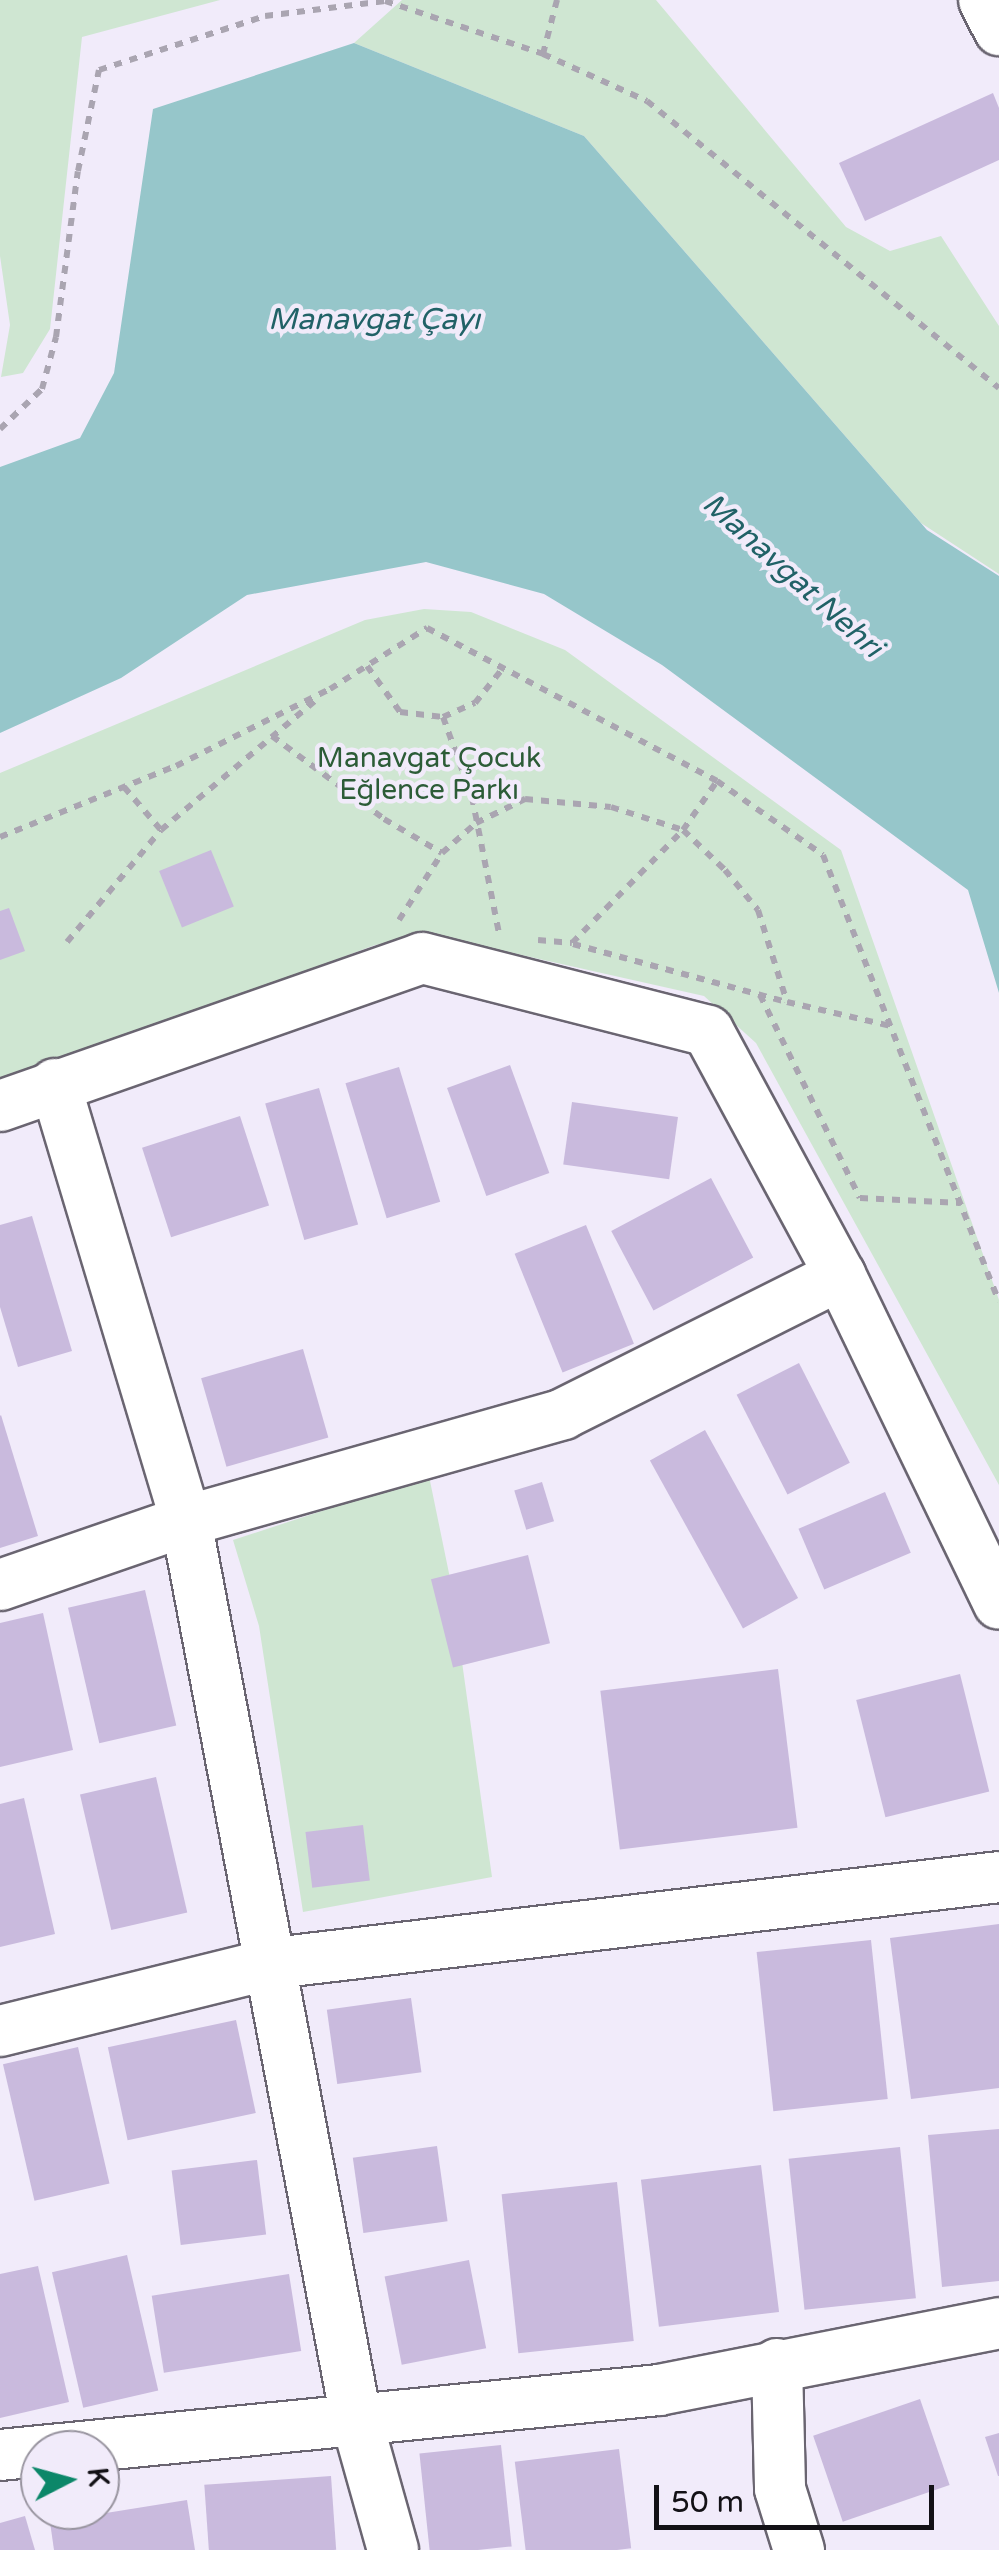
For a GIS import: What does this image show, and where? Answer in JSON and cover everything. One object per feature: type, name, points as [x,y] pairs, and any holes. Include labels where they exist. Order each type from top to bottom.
[{"type":"street","points":[[984,0],[999,30]]},
{"type":"street","points":[[0,1106],[422,958],[708,1031],[840,1275],[999,1604]]},
{"type":"street","points":[[54,1084],[186,1521],[274,1963],[356,2418],[392,2550]]},
{"type":"street","points":[[0,1585],[186,1521],[562,1414],[840,1275]]},
{"type":"street","points":[[0,2031],[274,1963],[999,1878]]},
{"type":"street","points":[[0,2455],[659,2390],[999,2323]]},
{"type":"street","points":[[777,2364],[780,2489],[798,2550]]},
{"type":"path","points":[[0,429],[42,389],[62,309],[78,171],[99,70],[265,16],[386,0],[543,54],[646,101],[999,388]]},
{"type":"path","points":[[543,54],[557,0]]},
{"type":"path","points":[[0,837],[124,787],[330,689],[427,628],[717,782],[823,855],[999,1302]]},
{"type":"path","points":[[367,666],[400,712],[442,717],[476,703],[503,668]]},
{"type":"path","points":[[67,942],[161,830],[330,689]]},
{"type":"path","points":[[442,717],[476,823],[500,937],[572,943],[891,1026]]},
{"type":"path","points":[[272,736],[384,820],[442,852]]},
{"type":"path","points":[[572,943],[683,830],[717,782]]},
{"type":"path","points":[[124,787],[161,830]]},
{"type":"path","points":[[395,925],[442,852],[476,823],[525,799],[611,807],[683,830],[758,910],[787,1002]]},
{"type":"path","points":[[760,995],[860,1198],[961,1203]]},
{"type":"green space","points":[[0,0],[220,0],[82,37],[50,329],[23,373],[1,377],[10,325],[0,256]]},
{"type":"green space","points":[[402,0],[656,0],[846,227],[890,251],[941,236],[999,326],[999,574],[921,523],[584,136],[354,43]]},
{"type":"green space","name":"Manavgat Çocuk Eğlence Parkı","points":[[424,609],[471,612],[565,650],[841,850],[999,1300],[999,1485],[756,1043],[704,996],[441,937],[375,945],[0,1087],[0,773],[365,620]]},
{"type":"green space","points":[[429,1476],[451,1583],[492,1877],[303,1912],[259,1626],[233,1540]]},
{"type":"water","name":"Manavgat Çayı","points":[[354,43],[584,136],[927,530],[999,576],[999,993],[968,890],[662,665],[544,594],[426,562],[247,595],[121,678],[0,733],[0,467],[80,438],[114,373],[153,109]]},
{"type":"building","points":[[993,93],[999,108],[999,160],[865,221],[839,163]]},
{"type":"building","points":[[211,850],[234,907],[182,928],[159,871]]},
{"type":"building","points":[[9,908],[25,951],[0,960],[0,911]]},
{"type":"building","points":[[510,1065],[549,1173],[486,1196],[447,1088]]},
{"type":"building","points":[[399,1067],[440,1202],[387,1218],[345,1083]]},
{"type":"building","points":[[319,1088],[358,1224],[304,1240],[265,1103]]},
{"type":"building","points":[[572,1102],[678,1117],[669,1179],[563,1164]]},
{"type":"building","points":[[240,1116],[269,1205],[171,1237],[142,1148]]},
{"type":"building","points":[[711,1178],[753,1257],[653,1311],[611,1231]]},
{"type":"building","points":[[32,1216],[72,1351],[18,1367],[0,1307],[0,1225]]},
{"type":"building","points":[[586,1225],[634,1344],[563,1373],[515,1254]]},
{"type":"building","points":[[303,1349],[328,1437],[226,1467],[201,1378]]},
{"type":"building","points":[[799,1363],[850,1463],[787,1495],[737,1395]]},
{"type":"building","points":[[0,1416],[38,1536],[0,1548]]},
{"type":"building","points":[[705,1430],[798,1598],[743,1628],[650,1461]]},
{"type":"building","points":[[542,1482],[554,1521],[526,1530],[514,1490]]},
{"type":"building","points":[[885,1492],[911,1553],[824,1589],[798,1529]]},
{"type":"building","points":[[528,1555],[550,1643],[453,1667],[431,1579]]},
{"type":"building","points":[[145,1590],[176,1725],[99,1743],[68,1608]]},
{"type":"building","points":[[43,1613],[73,1750],[0,1767],[0,1623]]},
{"type":"building","points":[[778,1669],[797,1828],[620,1850],[600,1691]]},
{"type":"building","points":[[960,1674],[989,1791],[885,1817],[856,1700]]},
{"type":"building","points":[[156,1777],[187,1912],[111,1930],[80,1795]]},
{"type":"building","points":[[24,1798],[55,1934],[0,1947],[0,1804]]},
{"type":"building","points":[[363,1825],[370,1881],[312,1888],[305,1832]]},
{"type":"building","points":[[999,1924],[999,2088],[911,2099],[890,1938]]},
{"type":"building","points":[[871,1940],[888,2099],[773,2111],[757,1952]]},
{"type":"building","points":[[411,1998],[421,2072],[337,2084],[327,2010]]},
{"type":"building","points":[[236,2020],[256,2113],[128,2140],[108,2047]]},
{"type":"building","points":[[78,2047],[109,2183],[34,2201],[3,2064]]},
{"type":"building","points":[[999,2129],[999,2281],[942,2287],[928,2135]]},
{"type":"building","points":[[437,2146],[448,2221],[363,2233],[353,2158]]},
{"type":"building","points":[[900,2147],[916,2298],[805,2310],[789,2159]]},
{"type":"building","points":[[257,2160],[266,2234],[181,2245],[172,2170]]},
{"type":"building","points":[[761,2165],[779,2312],[659,2327],[641,2180]]},
{"type":"building","points":[[617,2182],[634,2341],[518,2353],[502,2194]]},
{"type":"building","points":[[127,2255],[158,2390],[83,2408],[52,2272]]},
{"type":"building","points":[[469,2260],[486,2348],[402,2365],[385,2276]]},
{"type":"building","points":[[38,2266],[69,2402],[0,2418],[0,2274]]},
{"type":"building","points":[[289,2274],[301,2351],[164,2373],[152,2296]]},
{"type":"building","points":[[920,2399],[950,2485],[843,2522],[813,2436]]},
{"type":"building","points":[[999,2433],[999,2476],[998,2476],[985,2437]]},
{"type":"building","points":[[501,2445],[512,2546],[430,2550],[419,2454]]},
{"type":"building","points":[[619,2449],[631,2548],[526,2550],[515,2462]]},
{"type":"building","points":[[331,2476],[336,2550],[209,2550],[204,2485]]},
{"type":"building","points":[[187,2500],[195,2550],[54,2550],[51,2530],[120,2530],[120,2511]]},
{"type":"building","points":[[20,2517],[20,2530],[29,2530],[35,2550],[0,2550],[0,2523]]},
{"type":"water label","name":"Manavgat Nehri","points":[[792,576]]}]
